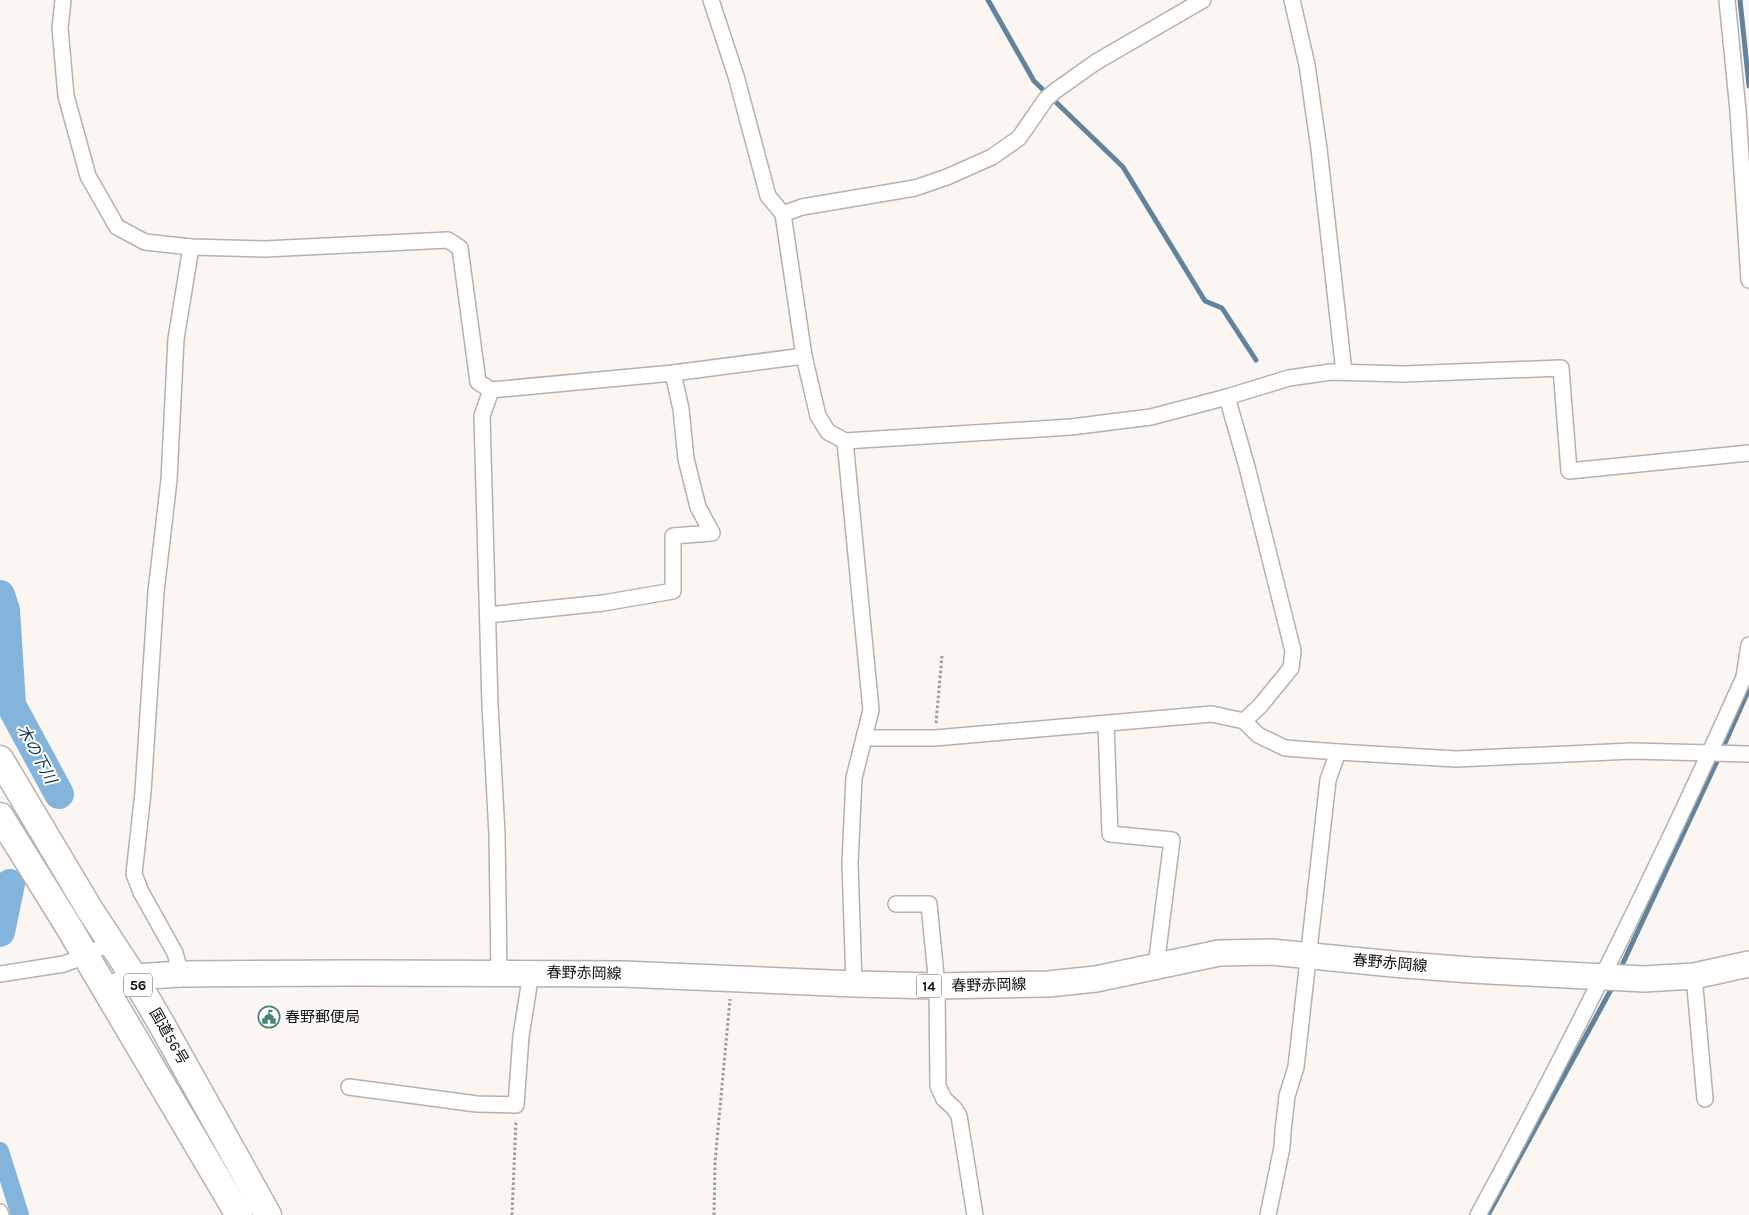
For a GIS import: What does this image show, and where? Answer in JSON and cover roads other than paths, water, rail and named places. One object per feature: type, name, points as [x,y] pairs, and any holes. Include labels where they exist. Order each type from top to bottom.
[{"type":"highway","name":"国道56号","points":[[0,759],[90,910],[134,977],[167,1033],[268,1215]]},
{"type":"highway","name":"国道56号","points":[[0,816],[67,924],[239,1215]]},
{"type":"main road","name":"春野赤岡線","points":[[107,991],[134,977],[181,974],[531,972],[938,986],[1048,984],[1096,979],[1219,953],[1271,952],[1472,970],[1644,979],[1694,976],[1749,964]]},
{"type":"street","points":[[63,0],[60,28],[66,96],[88,176],[117,227],[145,242],[191,247],[265,249],[448,240],[460,248],[478,382],[491,390],[673,373],[804,356]]},
{"type":"street","points":[[711,0],[736,76],[768,196],[783,214],[804,356],[818,416],[828,432],[845,441],[1080,426],[1151,417],[1289,378],[1331,372],[1404,374],[1561,368],[1569,471],[1749,453]]},
{"type":"street","points":[[783,214],[802,207],[914,188],[947,177],[992,157],[1019,138],[1051,95],[1096,62],[1204,0]]},
{"type":"street","points":[[1292,0],[1307,65],[1319,149],[1344,372]]},
{"type":"street","points":[[1727,0],[1744,110],[1749,280]]},
{"type":"street","points":[[181,974],[175,953],[141,892],[134,874],[143,792],[156,592],[169,480],[176,339],[191,247]]},
{"type":"street","points":[[488,615],[603,603],[673,591],[673,536],[712,532],[698,507],[686,458],[681,409],[673,373]]},
{"type":"street","points":[[491,390],[482,416],[490,705],[497,834],[499,973]]},
{"type":"street","points":[[1227,397],[1247,467],[1293,651],[1291,668],[1260,706],[1244,721]]},
{"type":"street","points":[[845,441],[871,710],[854,778],[850,863],[854,984]]},
{"type":"street","points":[[1478,1215],[1604,976],[1744,677],[1749,645]]},
{"type":"street","points":[[864,738],[935,738],[1212,714],[1244,721],[1258,735],[1285,748],[1338,752],[1456,759],[1632,751],[1749,754]]},
{"type":"street","points":[[1106,724],[1110,834],[1172,840],[1156,966]]},
{"type":"street","points":[[1268,1215],[1282,1147],[1282,1131],[1288,1096],[1296,1067],[1328,780],[1338,752]]},
{"type":"street","points":[[896,904],[929,904],[938,986],[938,1086],[944,1099],[954,1108],[959,1116],[975,1215]]},
{"type":"street","points":[[0,974],[64,964],[85,956],[111,942]]},
{"type":"street","points":[[349,1087],[477,1104],[516,1105],[521,1036],[531,972]]},
{"type":"street","points":[[1694,976],[1704,1099]]},
{"type":"waterway","points":[[988,0],[1034,81],[1123,167],[1205,301],[1222,308],[1256,360]]},
{"type":"waterway","points":[[1740,0],[1749,86]]},
{"type":"waterway","name":"木の下川","points":[[0,595],[5,610],[11,705],[59,794]]},
{"type":"waterway","points":[[1725,743],[1749,689]]},
{"type":"waterway","points":[[1623,963],[1718,759]]},
{"type":"waterway","name":"木の下川","points":[[0,932],[10,884]]},
{"type":"waterway","points":[[1488,1215],[1613,986]]},
{"type":"waterway","points":[[0,1151],[20,1215]]},
{"type":"place","name":"春野郵便局","points":[[269,1017]]}]
